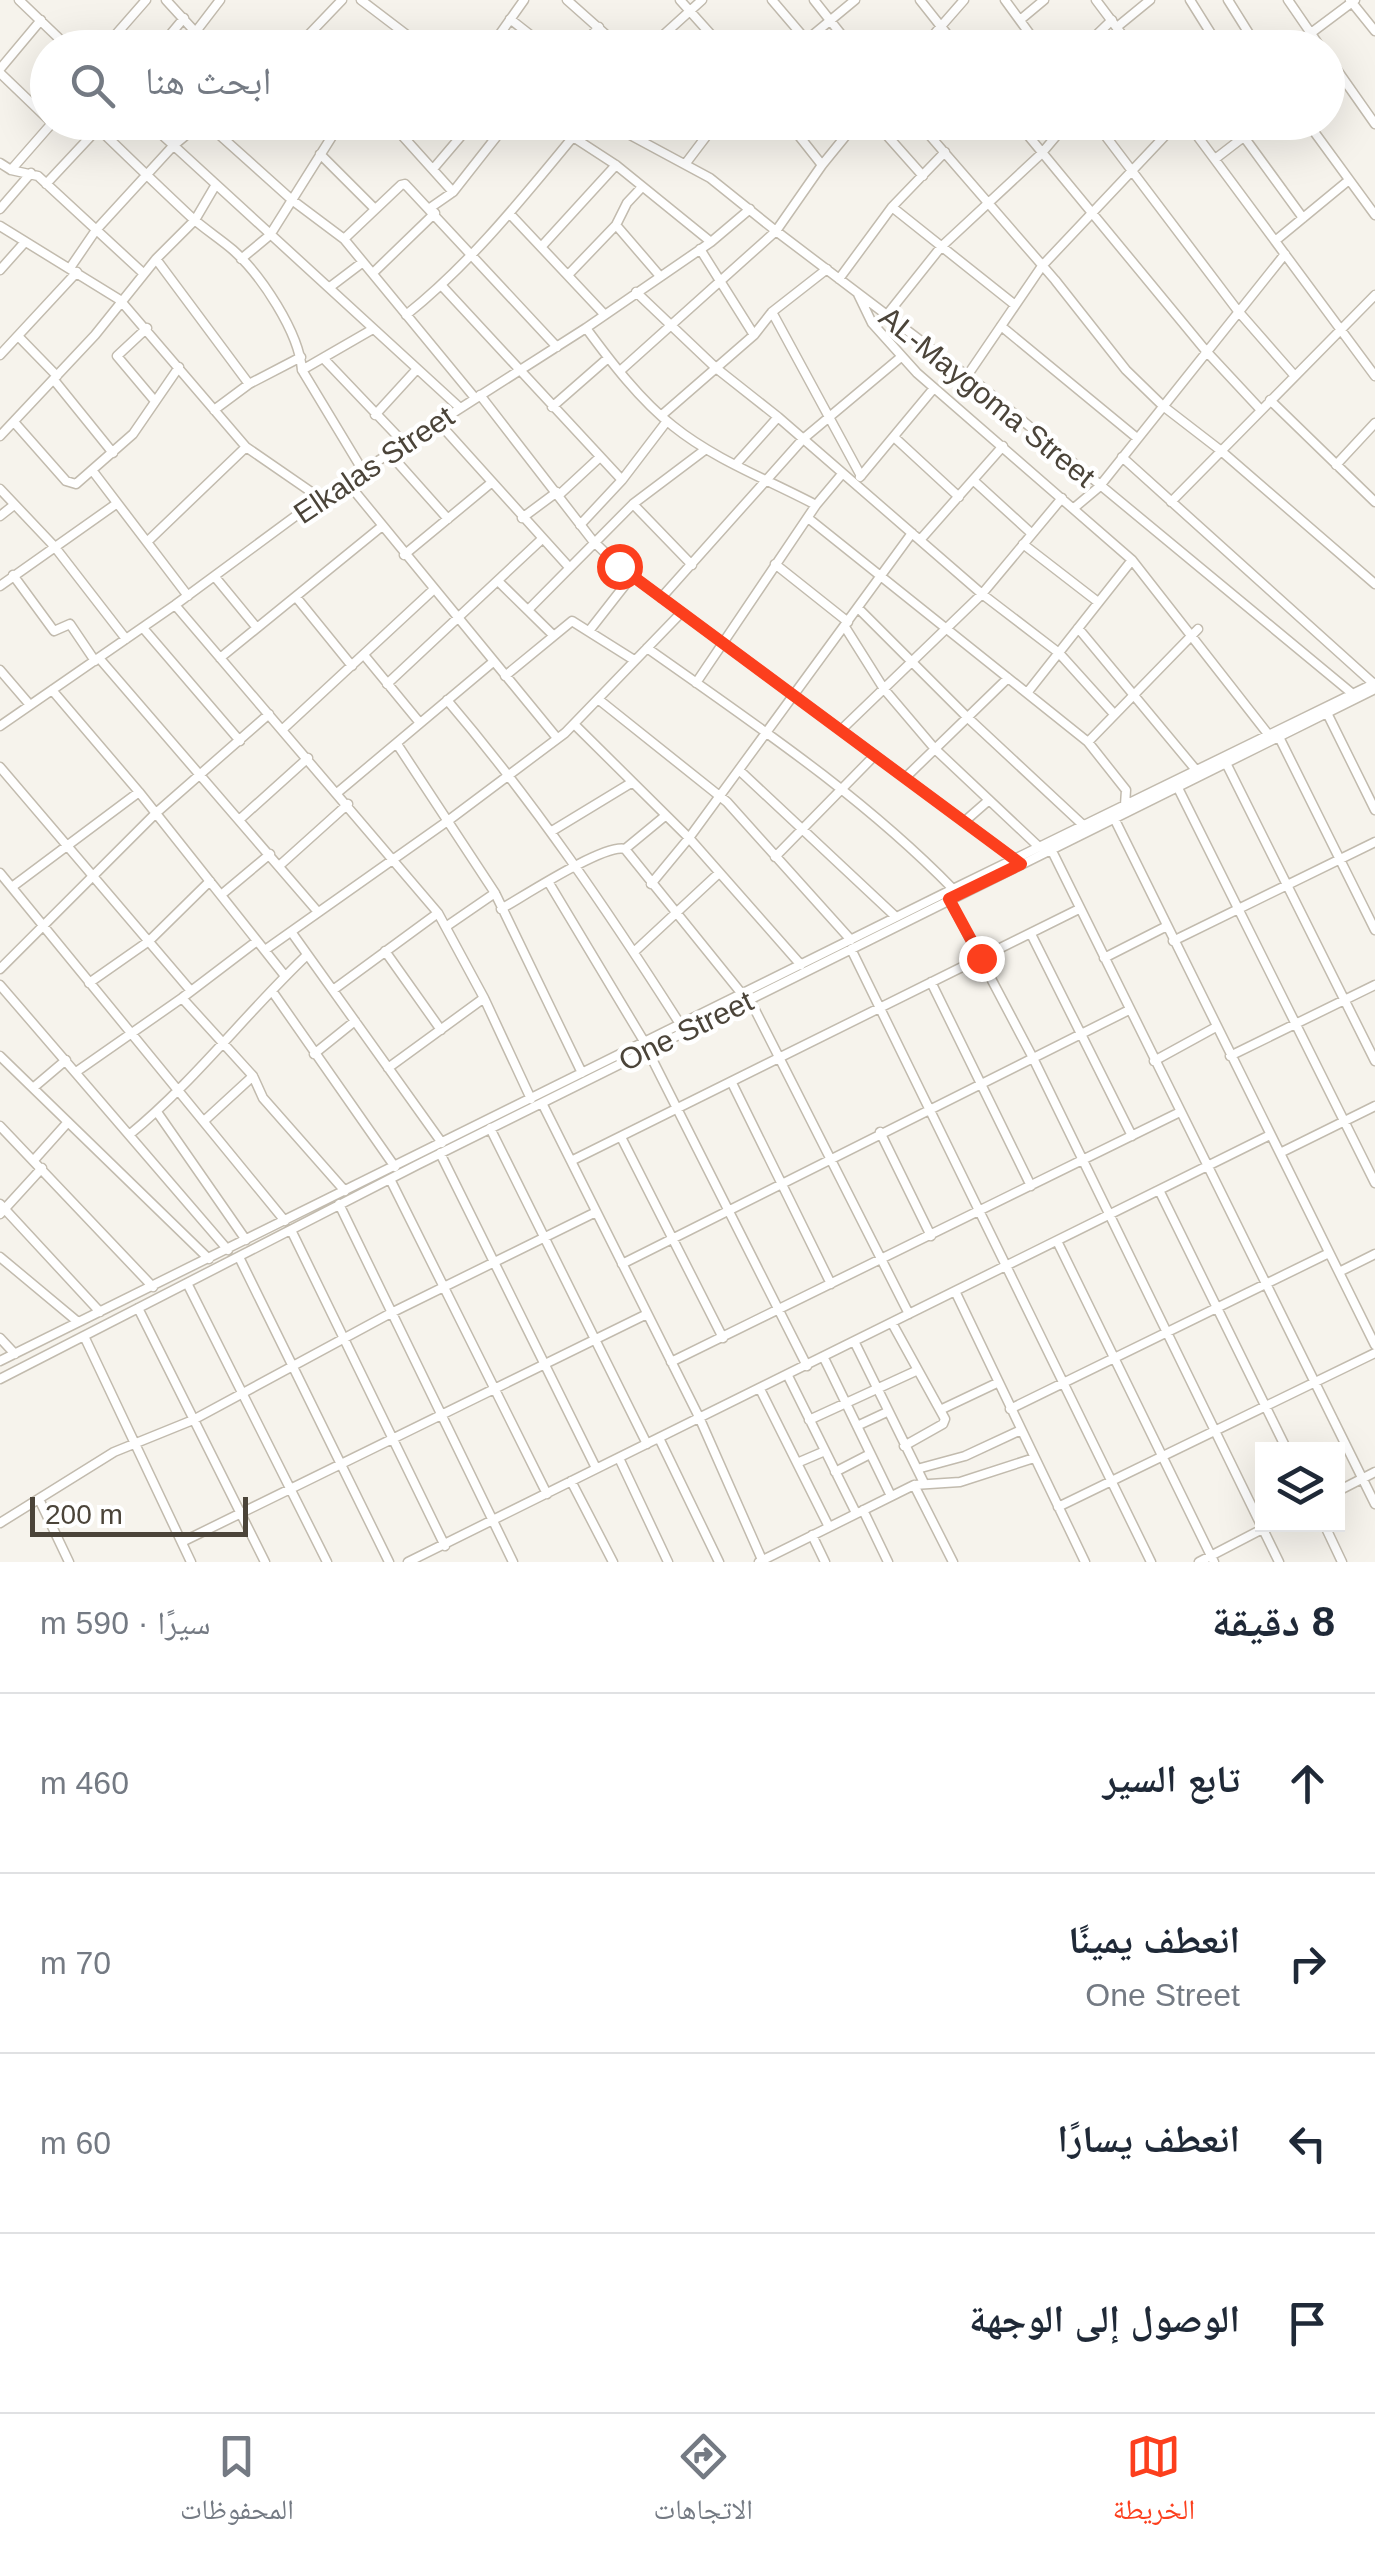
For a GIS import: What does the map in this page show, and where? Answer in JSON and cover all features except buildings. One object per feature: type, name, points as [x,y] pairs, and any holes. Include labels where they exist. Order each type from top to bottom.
[{"type":"street","points":[[18,0],[50,30]]},
{"type":"street","points":[[120,30],[146,0]]},
{"type":"street","points":[[166,0],[192,30]]},
{"type":"street","points":[[197,30],[220,0]]},
{"type":"street","points":[[315,30],[342,0]]},
{"type":"street","points":[[361,0],[401,30]]},
{"type":"street","points":[[381,12],[390,0]]},
{"type":"street","points":[[502,30],[524,0]]},
{"type":"street","points":[[567,0],[599,28]]},
{"type":"street","points":[[680,0],[707,30]]},
{"type":"street","points":[[668,30],[702,0]]},
{"type":"street","points":[[772,0],[798,30]]},
{"type":"street","points":[[814,0],[837,30]]},
{"type":"street","points":[[819,30],[855,0]]},
{"type":"street","points":[[920,0],[944,30]]},
{"type":"street","points":[[938,30],[964,0]]},
{"type":"street","points":[[1005,0],[1027,30]]},
{"type":"street","points":[[1020,20],[1044,0]]},
{"type":"street","points":[[1096,0],[1118,30]]},
{"type":"street","points":[[1106,30],[1150,0]]},
{"type":"street","points":[[1190,0],[1209,30]]},
{"type":"street","points":[[1228,0],[1247,30]]},
{"type":"street","points":[[1288,0],[1309,30]]},
{"type":"street","points":[[1315,30],[1352,1],[1375,32]]},
{"type":"street","points":[[174,30],[184,18]]},
{"type":"street","points":[[510,19],[524,30]]},
{"type":"street","points":[[32,30],[40,20]]},
{"type":"street","points":[[30,33],[0,71],[30,101]]},
{"type":"street","points":[[1345,84],[1374,120]]},
{"type":"street","points":[[10,170],[36,140]]},
{"type":"street","points":[[46,184],[88,140]]},
{"type":"street","points":[[114,140],[194,220],[242,259],[280,312],[301,358],[302,370],[364,471]]},
{"type":"street","points":[[166,140],[459,407]]},
{"type":"street","points":[[0,355],[74,270],[96,230],[179,140]]},
{"type":"street","points":[[217,140],[344,239],[593,541],[661,598],[1018,861]]},
{"type":"street","points":[[242,259],[270,235],[328,140]]},
{"type":"street","points":[[406,140],[453,192]]},
{"type":"street","points":[[433,169],[458,140]]},
{"type":"street","points":[[373,273],[453,192],[494,140]]},
{"type":"street","points":[[406,315],[442,286],[510,214],[571,140]]},
{"type":"street","points":[[578,140],[616,165],[711,242]]},
{"type":"street","name":"AL-Maygoma Street","points":[[641,140],[686,163],[750,209],[968,376],[1355,696]]},
{"type":"street","points":[[686,163],[701,140]]},
{"type":"street","points":[[803,140],[822,164]]},
{"type":"street","points":[[620,371],[776,231],[842,140]]},
{"type":"street","points":[[891,140],[923,176]]},
{"type":"street","points":[[934,140],[1042,266],[1104,346],[1163,406],[1375,584]]},
{"type":"street","points":[[1031,140],[1206,352],[1260,410]]},
{"type":"street","points":[[886,316],[941,247],[1053,140]]},
{"type":"street","points":[[1108,140],[1238,311],[1294,375]]},
{"type":"street","points":[[968,376],[1042,266],[1160,140]]},
{"type":"street","points":[[1202,140],[1375,376]]},
{"type":"street","points":[[1216,158],[1240,140]]},
{"type":"street","points":[[1246,140],[1303,218]]},
{"type":"street","points":[[1320,140],[1375,215]]},
{"type":"street","points":[[840,279],[892,207],[945,152]]},
{"type":"street","points":[[320,154],[375,208]]},
{"type":"street","points":[[0,163],[10,170],[31,173],[46,184],[143,273]]},
{"type":"street","points":[[542,246],[616,165]]},
{"type":"street","points":[[0,209],[31,173]]},
{"type":"street","points":[[1275,241],[1349,180]]},
{"type":"street","points":[[344,239],[403,184],[556,347]]},
{"type":"street","points":[[0,436],[194,220],[215,186]]},
{"type":"street","points":[[569,274],[616,225],[642,187]]},
{"type":"street","points":[[892,207],[1015,304]]},
{"type":"street","name":"Elkalas Street","points":[[0,726],[176,605],[320,498],[586,328],[711,242],[750,209]]},
{"type":"street","points":[[510,214],[604,314]]},
{"type":"street","points":[[616,225],[659,275]]},
{"type":"street","points":[[0,226],[120,300],[246,447],[320,498]]},
{"type":"street","points":[[0,270],[25,242]]},
{"type":"street","points":[[700,248],[754,335]]},
{"type":"street","points":[[1074,508],[1099,486],[1285,254]]},
{"type":"street","points":[[156,259],[249,384]]},
{"type":"street","points":[[330,287],[364,262]]},
{"type":"street","points":[[580,525],[622,480],[664,418],[754,335],[772,312],[827,269]]},
{"type":"street","points":[[442,286],[622,480]]},
{"type":"street","points":[[636,292],[716,368],[840,472],[857,480],[982,594],[1058,653],[1114,714]]},
{"type":"street","points":[[856,292],[872,323],[901,357],[1132,560],[1194,632],[1268,734]]},
{"type":"street","points":[[1171,502],[1375,295]]},
{"type":"street","points":[[772,312],[851,460],[857,480]]},
{"type":"street","points":[[1001,326],[1138,438]]},
{"type":"street","points":[[147,328],[117,356],[154,400]]},
{"type":"street","points":[[586,328],[608,358],[664,418],[706,449],[816,505]]},
{"type":"street","points":[[302,370],[373,329]]},
{"type":"street","points":[[18,336],[113,453]]},
{"type":"street","points":[[661,598],[803,438],[901,357]]},
{"type":"street","points":[[214,410],[249,384],[301,358]]},
{"type":"street","points":[[552,406],[608,358]]},
{"type":"street","points":[[324,359],[405,444]]},
{"type":"street","points":[[14,422],[70,484],[76,484],[133,434],[179,367]]},
{"type":"street","points":[[376,415],[417,369]]},
{"type":"street","points":[[857,480],[934,388]]},
{"type":"street","points":[[1270,400],[1375,502]]},
{"type":"street","points":[[736,464],[778,418]]},
{"type":"street","points":[[438,422],[568,566]]},
{"type":"street","points":[[1336,465],[1375,423]]},
{"type":"street","points":[[894,437],[959,497]]},
{"type":"street","points":[[920,540],[1002,446]]},
{"type":"street","points":[[147,542],[246,447]]},
{"type":"street","points":[[528,610],[633,504],[706,449]]},
{"type":"street","points":[[390,454],[448,519]]},
{"type":"street","points":[[522,518],[558,494],[600,457]]},
{"type":"street","points":[[1122,457],[1374,685]]},
{"type":"street","points":[[696,683],[816,505],[851,460]]},
{"type":"street","points":[[92,470],[188,596]]},
{"type":"street","points":[[974,480],[1031,533]]},
{"type":"street","points":[[347,482],[557,738]]},
{"type":"street","points":[[404,554],[491,483]]},
{"type":"street","points":[[0,489],[54,546],[126,639]]},
{"type":"street","points":[[842,729],[982,594],[1062,498]]},
{"type":"street","points":[[0,516],[14,504]]},
{"type":"street","points":[[0,586],[116,504]]},
{"type":"street","points":[[633,504],[692,565]]},
{"type":"street","points":[[808,518],[1088,742],[1126,790],[1125,807]]},
{"type":"street","points":[[220,658],[381,527]]},
{"type":"street","points":[[651,884],[689,838],[912,533]]},
{"type":"street","points":[[387,684],[542,539]]},
{"type":"street","points":[[1023,544],[1098,602]]},
{"type":"street","points":[[1027,693],[1132,560]]},
{"type":"street","points":[[776,564],[846,625],[884,689],[935,748],[1038,846]]},
{"type":"street","points":[[13,576],[54,632],[70,624],[318,912]]},
{"type":"street","points":[[589,630],[632,576]]},
{"type":"street","points":[[215,577],[257,628]]},
{"type":"street","points":[[498,581],[553,635]]},
{"type":"street","points":[[283,729],[433,590]]},
{"type":"street","points":[[296,597],[352,666]]},
{"type":"street","points":[[176,605],[438,913],[484,998],[531,1099]]},
{"type":"street","points":[[858,608],[911,664],[1084,825]]},
{"type":"street","points":[[265,950],[557,738],[681,613]]},
{"type":"street","points":[[505,676],[572,621],[634,660]]},
{"type":"street","points":[[143,628],[240,740]]},
{"type":"street","points":[[1078,628],[1196,770]]},
{"type":"street","points":[[1088,742],[1194,632]]},
{"type":"street","points":[[646,648],[768,731],[841,788],[952,888]]},
{"type":"street","points":[[364,655],[420,723]]},
{"type":"street","points":[[337,793],[493,662]]},
{"type":"street","points":[[0,670],[30,704]]},
{"type":"street","points":[[906,777],[1008,678]]},
{"type":"street","name":"One Street","points":[[1125,807],[1326,714],[1374,685]]},
{"type":"street","points":[[52,690],[139,792],[285,976]]},
{"type":"street","name":"One Street","points":[[0,1379],[292,1230],[441,1148],[542,1102],[802,964],[851,944],[896,916],[952,888],[1051,849],[1196,770],[1355,696]]},
{"type":"street","points":[[598,699],[720,796],[851,944],[1151,1562]]},
{"type":"street","points":[[447,700],[510,774],[577,865],[680,1024]]},
{"type":"street","points":[[0,969],[156,813],[269,714]]},
{"type":"street","points":[[1326,714],[1375,810]]},
{"type":"street","points":[[574,724],[689,838],[802,964]]},
{"type":"street","points":[[1279,737],[1375,930]]},
{"type":"street","points":[[396,744],[494,892],[582,1073]]},
{"type":"street","points":[[775,857],[875,755]]},
{"type":"street","points":[[239,820],[308,758]]},
{"type":"street","points":[[1226,762],[1375,1061]]},
{"type":"street","points":[[0,767],[190,991]]},
{"type":"street","points":[[739,770],[896,916]]},
{"type":"street","points":[[552,831],[631,783]]},
{"type":"street","points":[[1176,786],[1375,1183]]},
{"type":"street","points":[[12,887],[139,792]]},
{"type":"street","points":[[965,821],[989,800]]},
{"type":"street","points":[[279,866],[348,804]]},
{"type":"street","points":[[1058,1508],[1375,1349],[1112,814]]},
{"type":"street","name":"One Street","points":[[758,990],[949,899],[1038,846],[1112,814]]},
{"type":"street","points":[[501,908],[577,865],[613,848],[625,849],[666,816]]},
{"type":"street","points":[[1173,940],[1375,842]]},
{"type":"street","points":[[625,849],[746,997],[909,1314]]},
{"type":"street","points":[[1051,849],[1375,1504]]},
{"type":"street","points":[[221,895],[270,854]]},
{"type":"street","points":[[0,873],[285,1221]]},
{"type":"street","points":[[634,952],[719,873]]},
{"type":"street","points":[[89,983],[149,941],[210,881]]},
{"type":"street","points":[[549,883],[646,1047],[808,1366]]},
{"type":"street","points":[[446,926],[494,892]]},
{"type":"street","points":[[949,899],[1033,1058],[1165,1334],[1255,1503]]},
{"type":"street","points":[[571,1161],[1080,909]]},
{"type":"street","points":[[333,990],[438,913]]},
{"type":"street","points":[[1104,958],[1167,926]]},
{"type":"street","points":[[292,932],[441,1148],[596,1468]]},
{"type":"street","points":[[1031,934],[1132,1136]]},
{"type":"street","points":[[76,1072],[257,941]]},
{"type":"street","points":[[385,951],[442,1030]]},
{"type":"street","points":[[128,1135],[178,1092],[307,955]]},
{"type":"street","points":[[931,982],[1032,1186]]},
{"type":"street","points":[[0,985],[228,1250]]},
{"type":"street","points":[[1230,1056],[1375,985]]},
{"type":"street","points":[[272,990],[395,1167]]},
{"type":"street","name":"One Street","points":[[0,1362],[344,1191],[490,1128],[531,1099],[646,1047],[680,1024],[746,997]]},
{"type":"street","points":[[182,998],[253,1076],[263,1098],[344,1191]]},
{"type":"street","points":[[388,1068],[484,998]]},
{"type":"street","points":[[622,1264],[1128,1010]]},
{"type":"street","points":[[314,1054],[355,1021]]},
{"type":"street","points":[[1154,1061],[1216,1027]]},
{"type":"street","points":[[0,1056],[209,1259]]},
{"type":"street","points":[[33,1088],[66,1060]]},
{"type":"street","points":[[204,1121],[253,1076]]},
{"type":"street","points":[[732,1084],[831,1284]]},
{"type":"street","points":[[542,1102],[699,1417],[761,1561],[919,1484],[960,1482],[1034,1458]]},
{"type":"street","points":[[1280,1153],[1375,1106]]},
{"type":"street","points":[[157,1112],[246,1240]]},
{"type":"street","points":[[671,1362],[1180,1112]]},
{"type":"street","points":[[34,1160],[68,1122]]},
{"type":"street","points":[[0,1126],[152,1286]]},
{"type":"street","points":[[490,1128],[647,1444]]},
{"type":"street","points":[[880,1132],[932,1236]]},
{"type":"street","points":[[621,1136],[723,1338]]},
{"type":"street","points":[[412,1561],[1270,1136]]},
{"type":"street","points":[[42,1168],[2,1209],[100,1312]]},
{"type":"street","points":[[390,1178],[546,1494]]},
{"type":"street","points":[[1159,1190],[1282,1442]]},
{"type":"street","points":[[339,1204],[513,1562]]},
{"type":"street","points":[[0,1523],[85,1468],[192,1420],[392,1313],[596,1212]]},
{"type":"street","points":[[292,1230],[444,1546]]},
{"type":"street","points":[[1057,1241],[1212,1559]]},
{"type":"street","points":[[1010,1408],[1329,1253]]},
{"type":"street","points":[[1339,1272],[1375,1254]]},
{"type":"street","points":[[240,1257],[389,1562]]},
{"type":"street","points":[[0,1258],[78,1322]]},
{"type":"street","points":[[187,1283],[327,1562]]},
{"type":"street","points":[[954,1291],[1085,1562]]},
{"type":"street","points":[[138,1308],[265,1562]]},
{"type":"street","points":[[182,1542],[647,1314]]},
{"type":"street","points":[[892,1323],[945,1422],[904,1446]]},
{"type":"street","points":[[84,1336],[191,1562]]},
{"type":"street","points":[[0,1338],[15,1354]]},
{"type":"street","points":[[855,1343],[917,1470],[919,1484],[953,1562]]},
{"type":"street","points":[[824,1358],[891,1496]]},
{"type":"street","points":[[809,1420],[918,1370]]},
{"type":"street","points":[[788,1376],[835,1472],[888,1562]]},
{"type":"street","points":[[940,1410],[997,1383]]},
{"type":"street","points":[[760,1389],[828,1527]]},
{"type":"street","points":[[856,1426],[887,1412]]},
{"type":"street","points":[[917,1470],[965,1456],[1021,1430]]},
{"type":"street","points":[[659,1438],[718,1562]]},
{"type":"street","points":[[797,1463],[825,1451]]},
{"type":"street","points":[[835,1472],[870,1454]]},
{"type":"street","points":[[619,1458],[668,1562]]},
{"type":"street","points":[[1345,1488],[1375,1472]]},
{"type":"street","points":[[571,1481],[613,1562]]},
{"type":"street","points":[[40,1499],[68,1562]]},
{"type":"street","points":[[1199,1562],[1212,1559],[1259,1532]]},
{"type":"street","points":[[1270,1532],[1279,1562]]},
{"type":"street","points":[[1328,1532],[1342,1562]]},
{"type":"street","points":[[812,1535],[825,1562]]},
{"type":"route","points":[[619,566],[1021,864],[949,899],[981,958]]}]
